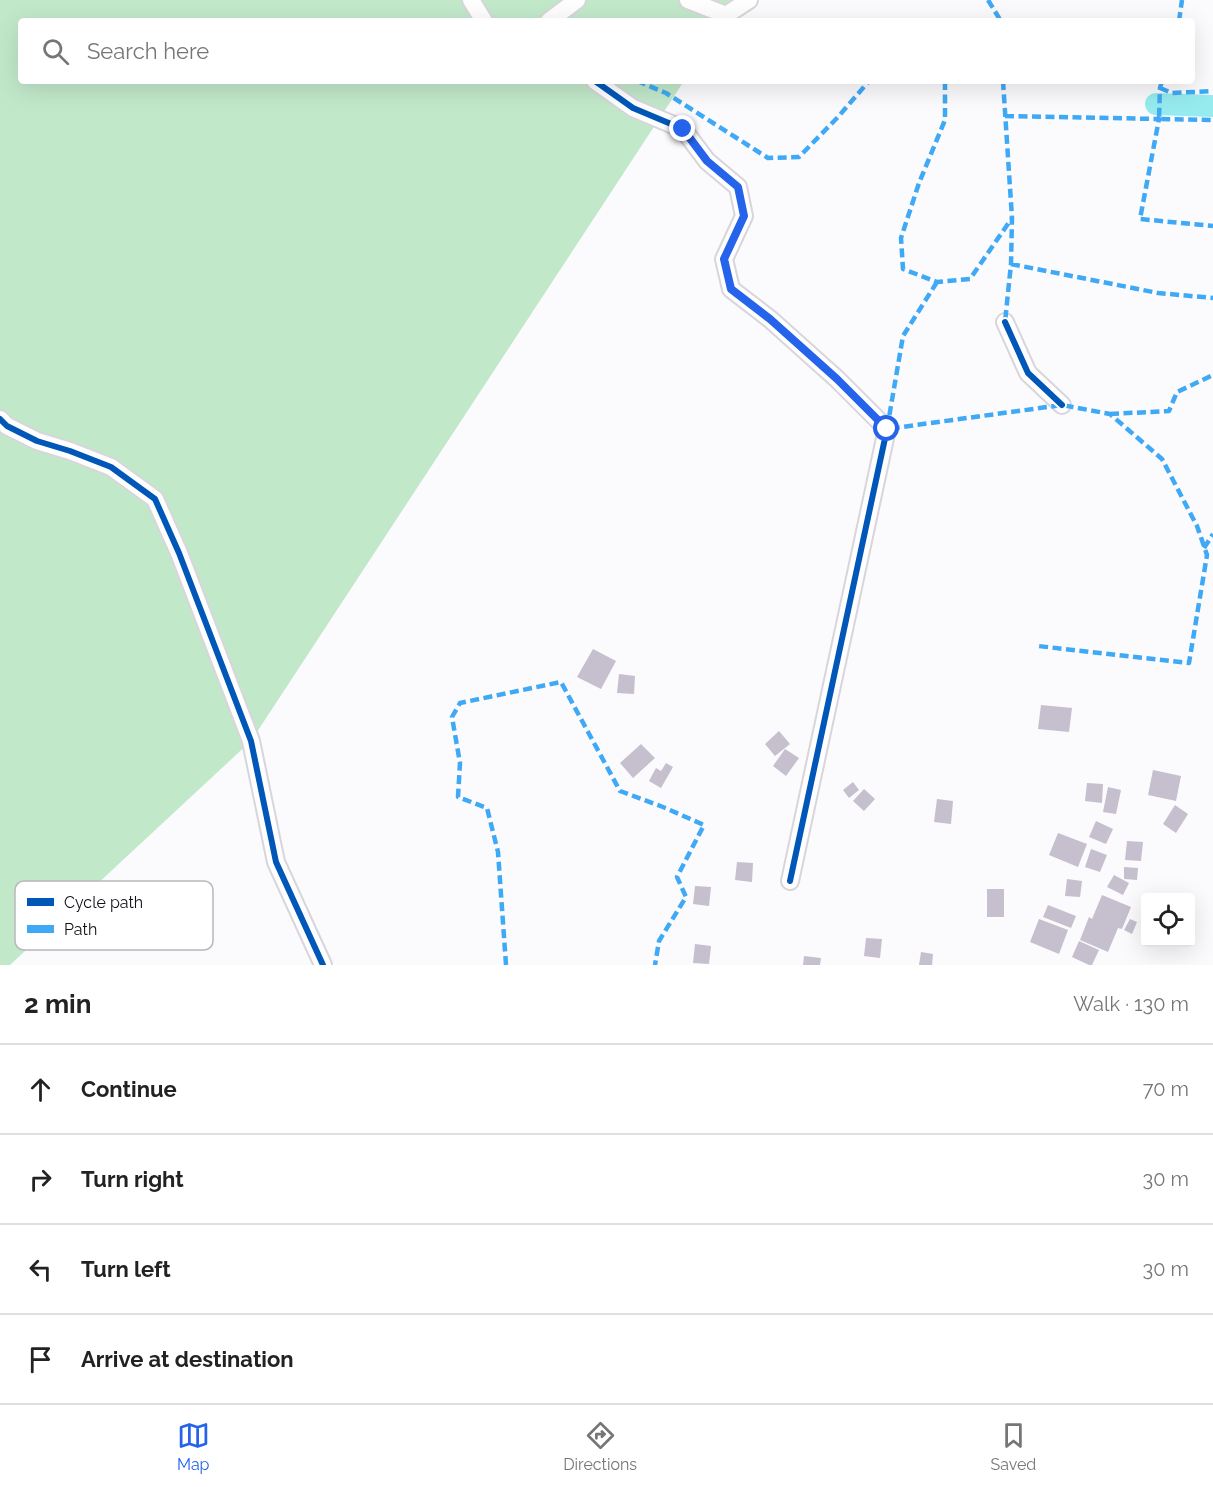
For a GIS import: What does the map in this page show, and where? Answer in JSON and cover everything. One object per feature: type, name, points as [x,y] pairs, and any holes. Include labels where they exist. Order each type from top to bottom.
[{"type":"street","points":[[471,0],[482,18]]},
{"type":"street","points":[[553,18],[577,0]]},
{"type":"street","points":[[688,0],[726,15],[749,0]]},
{"type":"street","points":[[599,84],[633,108],[683,129],[707,161],[738,187],[744,216],[724,259],[731,289],[770,319],[887,429],[790,881]]},
{"type":"street","points":[[1005,322],[1028,373],[1062,405]]},
{"type":"street","points":[[0,419],[7,426],[37,441],[111,467],[155,499],[179,553],[251,741],[276,862],[322,965]]},
{"type":"green space","points":[[0,0],[737,0],[725,18],[18,18],[18,84],[682,84],[251,741],[100,881],[15,881],[15,950],[26,950],[10,965],[0,965]]},
{"type":"building","points":[[593,649],[616,661],[601,689],[577,677]]},
{"type":"building","points":[[619,674],[635,676],[634,694],[617,693]]},
{"type":"building","points":[[1041,705],[1072,708],[1069,732],[1038,729]]},
{"type":"building","points":[[779,731],[790,744],[775,756],[765,744]]},
{"type":"building","points":[[641,744],[655,758],[633,778],[620,763]]},
{"type":"building","points":[[785,749],[799,758],[786,776],[773,766]]},
{"type":"building","points":[[666,763],[673,767],[661,788],[649,781],[656,768],[661,771]]},
{"type":"building","points":[[1153,770],[1181,776],[1176,801],[1148,795]]},
{"type":"building","points":[[853,782],[859,790],[849,798],[843,790]]},
{"type":"building","points":[[1087,783],[1103,784],[1102,803],[1085,801]]},
{"type":"building","points":[[1108,787],[1121,790],[1116,814],[1103,812]]},
{"type":"building","points":[[864,789],[875,799],[864,811],[853,801]]},
{"type":"building","points":[[937,799],[953,801],[951,824],[934,822]]},
{"type":"building","points":[[1175,805],[1188,814],[1176,833],[1163,824]]},
{"type":"building","points":[[1096,821],[1113,829],[1106,844],[1089,837]]},
{"type":"building","points":[[1058,833],[1087,844],[1078,867],[1049,855]]},
{"type":"building","points":[[1127,841],[1143,842],[1141,861],[1125,860]]},
{"type":"building","points":[[1091,849],[1107,855],[1100,872],[1085,867]]},
{"type":"building","points":[[737,862],[753,863],[752,882],[735,880]]},
{"type":"building","points":[[1124,867],[1138,868],[1137,880],[1124,879]]},
{"type":"building","points":[[1114,875],[1129,883],[1123,895],[1107,887]]},
{"type":"building","points":[[1067,879],[1082,881],[1080,897],[1065,896]]},
{"type":"building","points":[[695,886],[711,887],[709,906],[693,904]]},
{"type":"building","points":[[987,889],[1004,889],[1004,917],[987,917]]},
{"type":"building","points":[[1102,895],[1131,907],[1122,929],[1118,928],[1108,952],[1080,940],[1089,917],[1092,919]]},
{"type":"building","points":[[1048,905],[1076,916],[1071,928],[1043,917]]},
{"type":"building","points":[[1039,919],[1068,930],[1059,954],[1030,942]]},
{"type":"building","points":[[1130,919],[1137,922],[1132,934],[1124,930]]},
{"type":"building","points":[[866,938],[882,939],[880,958],[864,956]]},
{"type":"building","points":[[1079,941],[1099,950],[1092,965],[1072,957]]},
{"type":"building","points":[[695,944],[711,946],[709,964],[693,963]]},
{"type":"building","points":[[921,952],[933,954],[932,965],[919,965]]},
{"type":"building","points":[[804,956],[821,958],[820,965],[803,965]]},
{"type":"waterway","points":[[1156,104],[1213,106]]},
{"type":"marked path","points":[[988,0],[999,18]]},
{"type":"marked path","points":[[1179,18],[1182,0]]},
{"type":"marked path","points":[[644,84],[666,93],[768,158],[799,157],[866,84]]},
{"type":"marked path","points":[[945,84],[945,120],[919,183],[901,238],[903,269],[937,282],[970,279],[1012,218]]},
{"type":"marked path","points":[[1003,84],[1012,218],[1011,264],[1005,322]]},
{"type":"marked path","points":[[1161,84],[1159,119],[1213,120]]},
{"type":"marked path","points":[[1160,88],[1172,93],[1213,91]]},
{"type":"marked path","points":[[1005,116],[1159,119],[1140,219],[1213,226]]},
{"type":"marked path","points":[[1011,264],[1158,293],[1213,298]]},
{"type":"marked path","points":[[937,282],[903,336],[887,429],[1062,405],[1110,414],[1162,459],[1197,526],[1207,555],[1189,663],[1038,646]]},
{"type":"marked path","points":[[1110,414],[1169,411],[1177,392],[1213,375]]},
{"type":"marked path","points":[[1204,548],[1213,534]]},
{"type":"marked path","points":[[506,965],[498,852],[487,808],[458,797],[460,763],[452,717],[460,703],[561,682],[620,791],[704,825],[677,877],[686,897],[659,941],[655,965]]},
{"type":"cycle path","points":[[599,84],[633,108],[683,129],[707,161],[738,187],[744,216],[724,259],[731,289],[770,319],[837,379],[887,429],[790,881]]},
{"type":"cycle path","points":[[1005,322],[1028,373],[1062,405]]},
{"type":"cycle path","points":[[0,419],[7,426],[37,441],[111,467],[155,499],[179,553],[251,741],[276,862],[323,965]]},
{"type":"route","points":[[683,129],[707,161],[738,187],[744,216],[724,259],[731,289],[770,319],[837,379],[887,429]]}]
